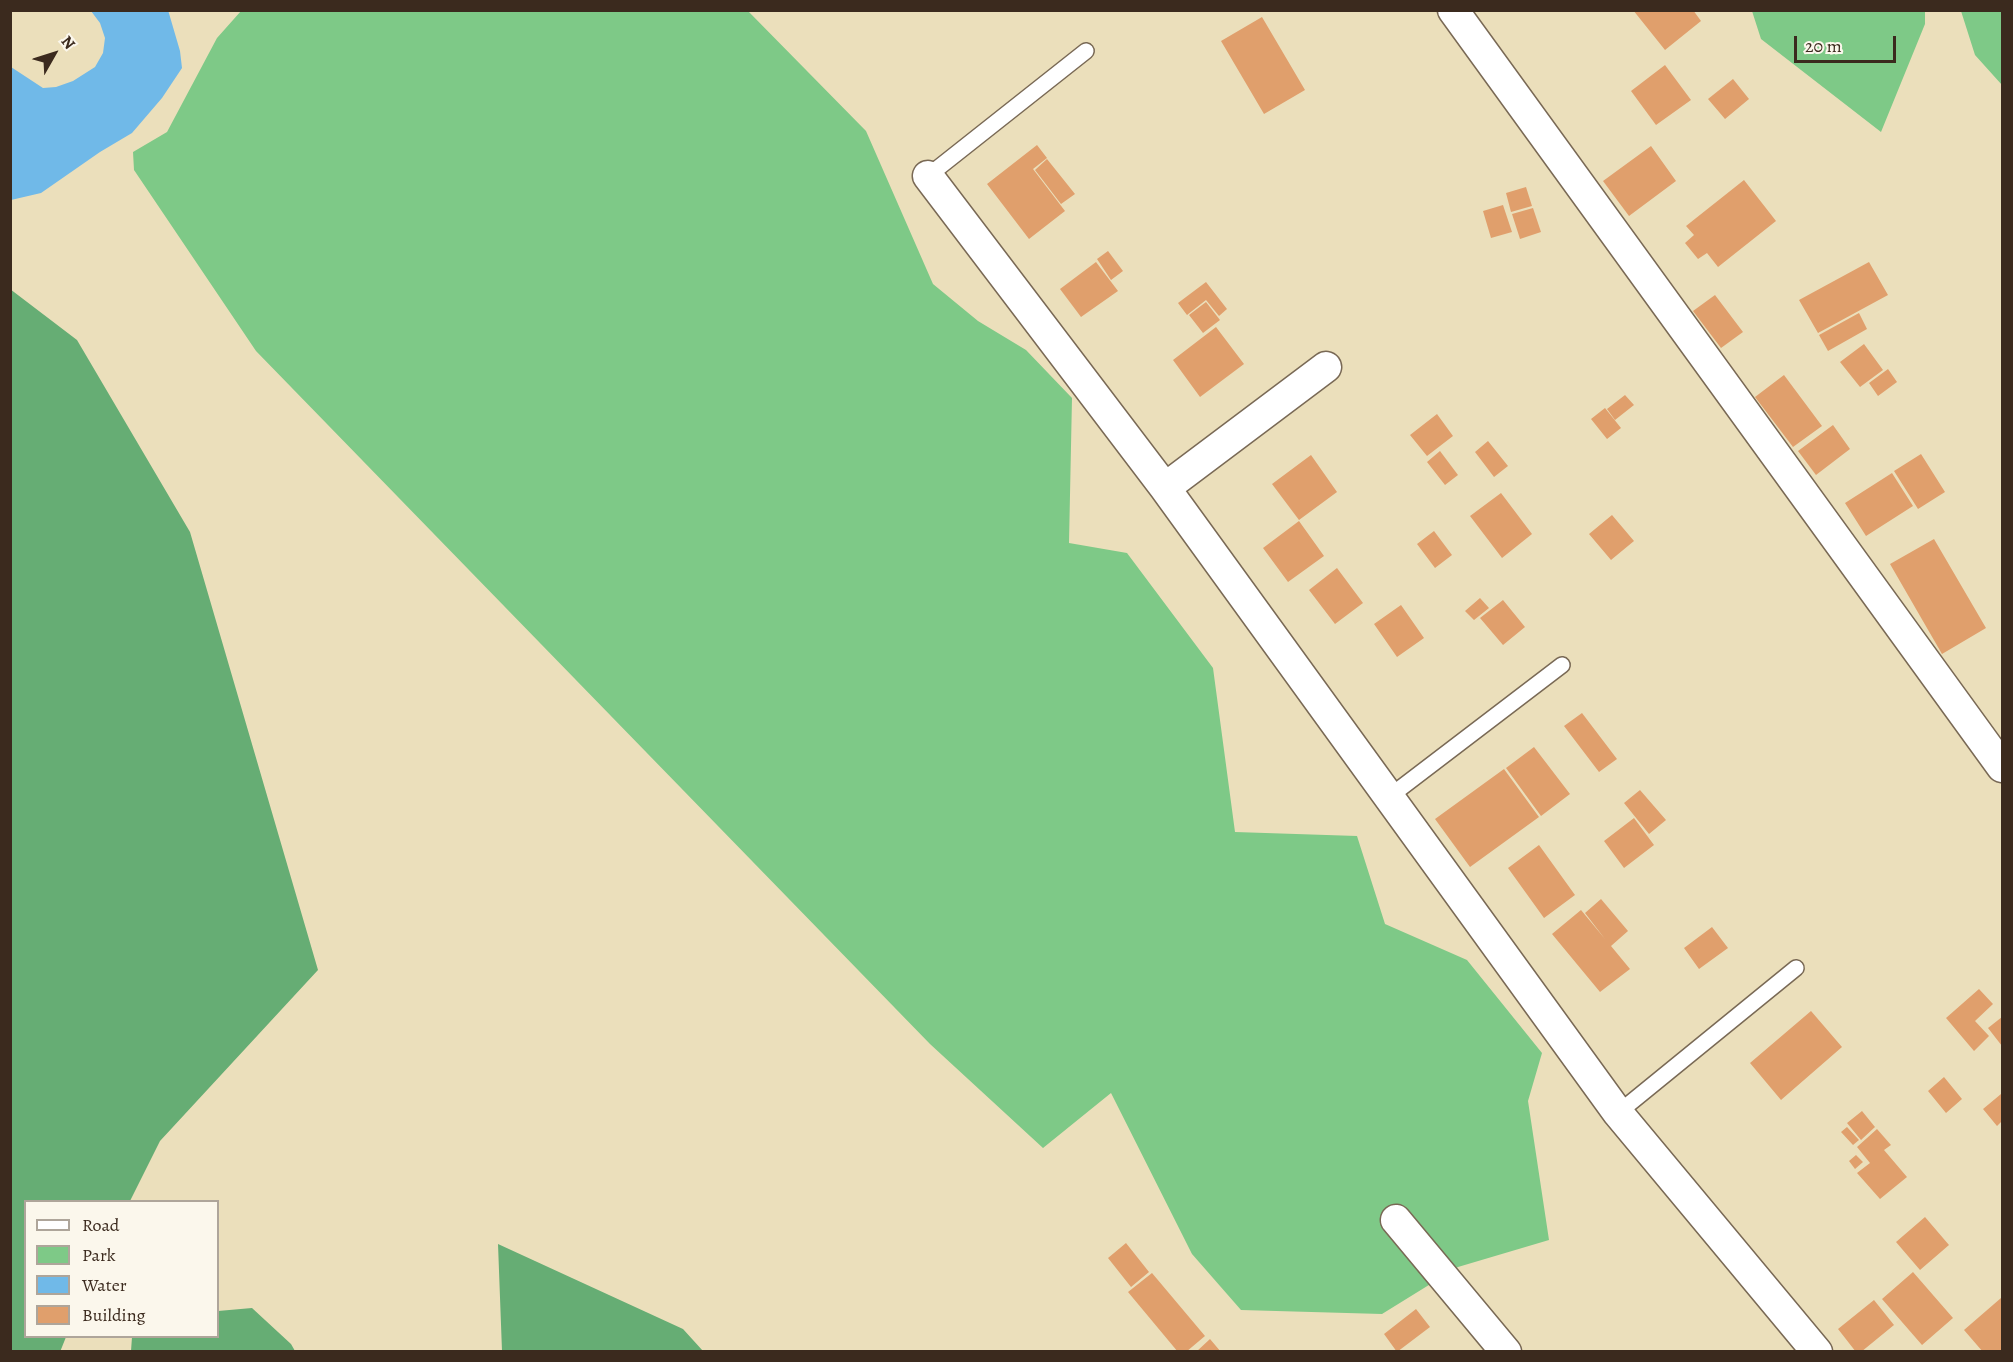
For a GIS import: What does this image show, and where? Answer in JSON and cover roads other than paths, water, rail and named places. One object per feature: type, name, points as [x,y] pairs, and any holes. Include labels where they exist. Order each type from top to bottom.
[{"type":"street","points":[[1453,10],[2002,767]]},
{"type":"street","points":[[928,176],[1165,488],[1618,1113],[1817,1352]]},
{"type":"street","points":[[1165,488],[1326,367]]},
{"type":"street","points":[[1396,1220],[1506,1352]]},
{"type":"lane","points":[[928,176],[1086,51]]},
{"type":"lane","points":[[1389,797],[1562,665]]},
{"type":"lane","points":[[1618,1113],[1796,968]]},
{"type":"water","points":[[168,10],[180,51],[182,68],[162,98],[132,133],[41,193],[11,200],[11,67],[43,88],[56,87],[73,81],[95,67],[103,53],[105,38],[100,23],[91,11]]}]
